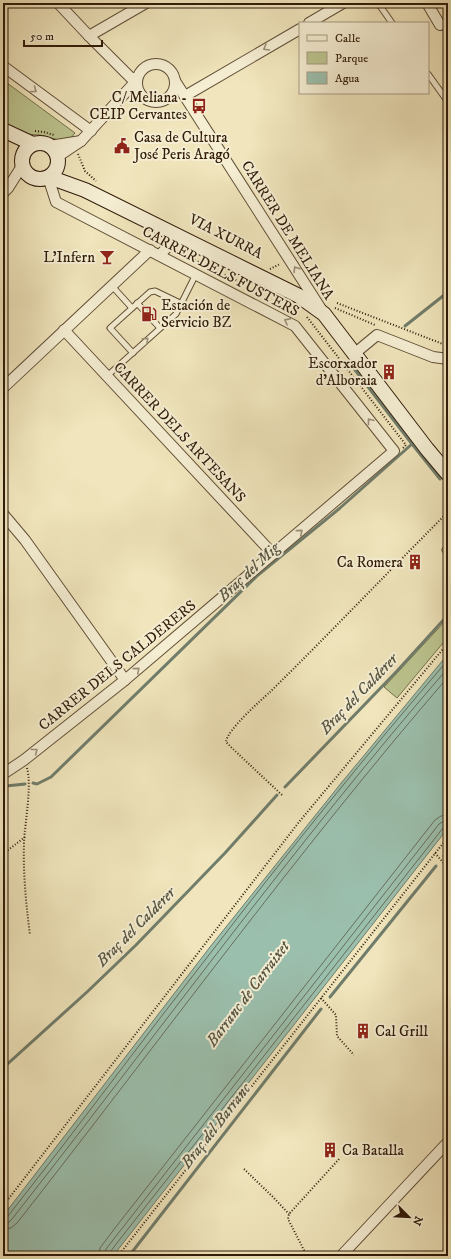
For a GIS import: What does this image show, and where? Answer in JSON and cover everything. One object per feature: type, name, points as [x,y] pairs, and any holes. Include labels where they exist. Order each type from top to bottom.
[{"type":"main road","points":[[3,130],[32,138],[42,143],[53,160],[85,190],[328,310],[354,354],[448,474]]},
{"type":"main road","points":[[3,136],[22,160],[27,174],[38,179],[53,160]]},
{"type":"main road","points":[[22,160],[32,138]]},
{"type":"street","points":[[58,3],[131,78],[137,79]]},
{"type":"street","points":[[89,36],[146,3]]},
{"type":"street","points":[[311,22],[343,3]]},
{"type":"street","points":[[427,3],[440,25]]},
{"type":"street","points":[[185,96],[299,29]]},
{"type":"street","points":[[53,160],[78,143],[91,131],[137,79],[144,68],[149,65],[156,64],[167,67],[171,71],[175,81],[175,86],[170,96],[160,102],[154,102],[147,100],[140,94],[137,79]]},
{"type":"street","points":[[3,66],[91,131]]},
{"type":"street","name":"CARRER DE MELIANA","points":[[175,81],[291,261],[328,310]]},
{"type":"street","points":[[124,94],[140,94]]},
{"type":"street","points":[[3,193],[8,188],[22,160]]},
{"type":"street","name":"CARRER DELS FUSTERS","points":[[53,160],[56,202],[296,326],[397,451]]},
{"type":"street","points":[[160,255],[177,236]]},
{"type":"street","points":[[3,388],[150,250]]},
{"type":"street","name":"CARRER DELS ARTESANS","points":[[64,330],[273,554]]},
{"type":"street","points":[[354,354],[377,335],[433,357],[448,360]]},
{"type":"street","name":"CARRER DELS CALDERERS","points":[[3,774],[24,760],[125,680],[397,451]]},
{"type":"street","points":[[3,514],[26,540],[125,680]]},
{"type":"street","points":[[341,1256],[448,1142]]},
{"type":"lane","points":[[378,3],[391,22]]},
{"type":"lane","points":[[429,75],[448,102]]},
{"type":"lane","points":[[107,376],[176,314],[196,274]]},
{"type":"lane","points":[[112,286],[132,308]]},
{"type":"lane","points":[[133,353],[110,328],[150,292],[155,291],[182,304]]},
{"type":"lane","points":[[137,303],[160,328]]},
{"type":"path","points":[[32,138],[44,132],[53,160]]},
{"type":"path","points":[[78,143],[82,166],[87,174],[97,182]]},
{"type":"path","points":[[167,247],[246,284]]},
{"type":"path","name":"VIA XURRA","points":[[267,269],[281,263],[291,261]]},
{"type":"path","points":[[337,303],[448,346]]},
{"type":"path","points":[[328,310],[337,310],[381,328]]},
{"type":"path","points":[[302,311],[406,446],[397,451]]},
{"type":"path","points":[[282,795],[226,742],[226,737],[245,716],[448,512]]},
{"type":"path","points":[[3,1206],[299,822],[448,643]]},
{"type":"path","points":[[24,760],[28,774],[25,837],[25,897],[30,935]]},
{"type":"path","points":[[3,854],[25,837]]},
{"type":"path","points":[[118,1256],[448,837]]},
{"type":"path","points":[[435,853],[448,868]]},
{"type":"path","points":[[321,998],[336,1016],[337,1036],[354,1055]]},
{"type":"path","points":[[307,1256],[288,1218],[289,1214],[340,1158]]},
{"type":"path","points":[[244,1169],[289,1214]]},
{"type":"green space","points":[[3,80],[75,133],[69,140],[59,140],[40,135],[21,134],[3,125]]},
{"type":"green space","points":[[448,618],[448,637],[397,698],[384,687]]},
{"type":"water","name":"Barranc de Carraixet","points":[[448,654],[448,828],[113,1256],[3,1256],[3,1216],[210,947],[342,782]]},
{"type":"waterway","points":[[405,326],[448,292]]},
{"type":"waterway","name":"Braç del Mig","points":[[33,783],[37,784],[51,777],[258,575],[340,508],[412,444],[352,366]]},
{"type":"waterway","name":"Braç del Calderer","points":[[412,444],[440,479]]},
{"type":"waterway","name":"Braç del Calderer","points":[[285,787],[397,671],[448,615]]},
{"type":"waterway","name":"Braç del Mig","points":[[3,787],[25,784]]},
{"type":"waterway","name":"Braç del Calderer","points":[[3,1068],[87,992],[136,945],[225,853],[277,795]]},
{"type":"waterway","name":"Braç del Barranc","points":[[444,856],[448,851]]},
{"type":"waterway","name":"Braç del Barranc","points":[[330,997],[436,866]]},
{"type":"waterway","name":"Braç del Barranc","points":[[129,1256],[321,1009]]},
{"type":"place","name":"C/ Meliana - CEIP Cervantes","points":[[199,106]]},
{"type":"place","name":"Casa de Cultura José Peris Aragó","points":[[122,146]]},
{"type":"place","name":"L'Infern","points":[[107,257]]},
{"type":"place","name":"Estación de Servicio BZ","points":[[149,314]]},
{"type":"place","name":"Escorxador d'Alboraia","points":[[389,372]]},
{"type":"place","name":"Ca Romera","points":[[415,562]]},
{"type":"place","name":"Cal Grill","points":[[363,1031]]},
{"type":"place","name":"Ca Batalla","points":[[330,1150]]}]
